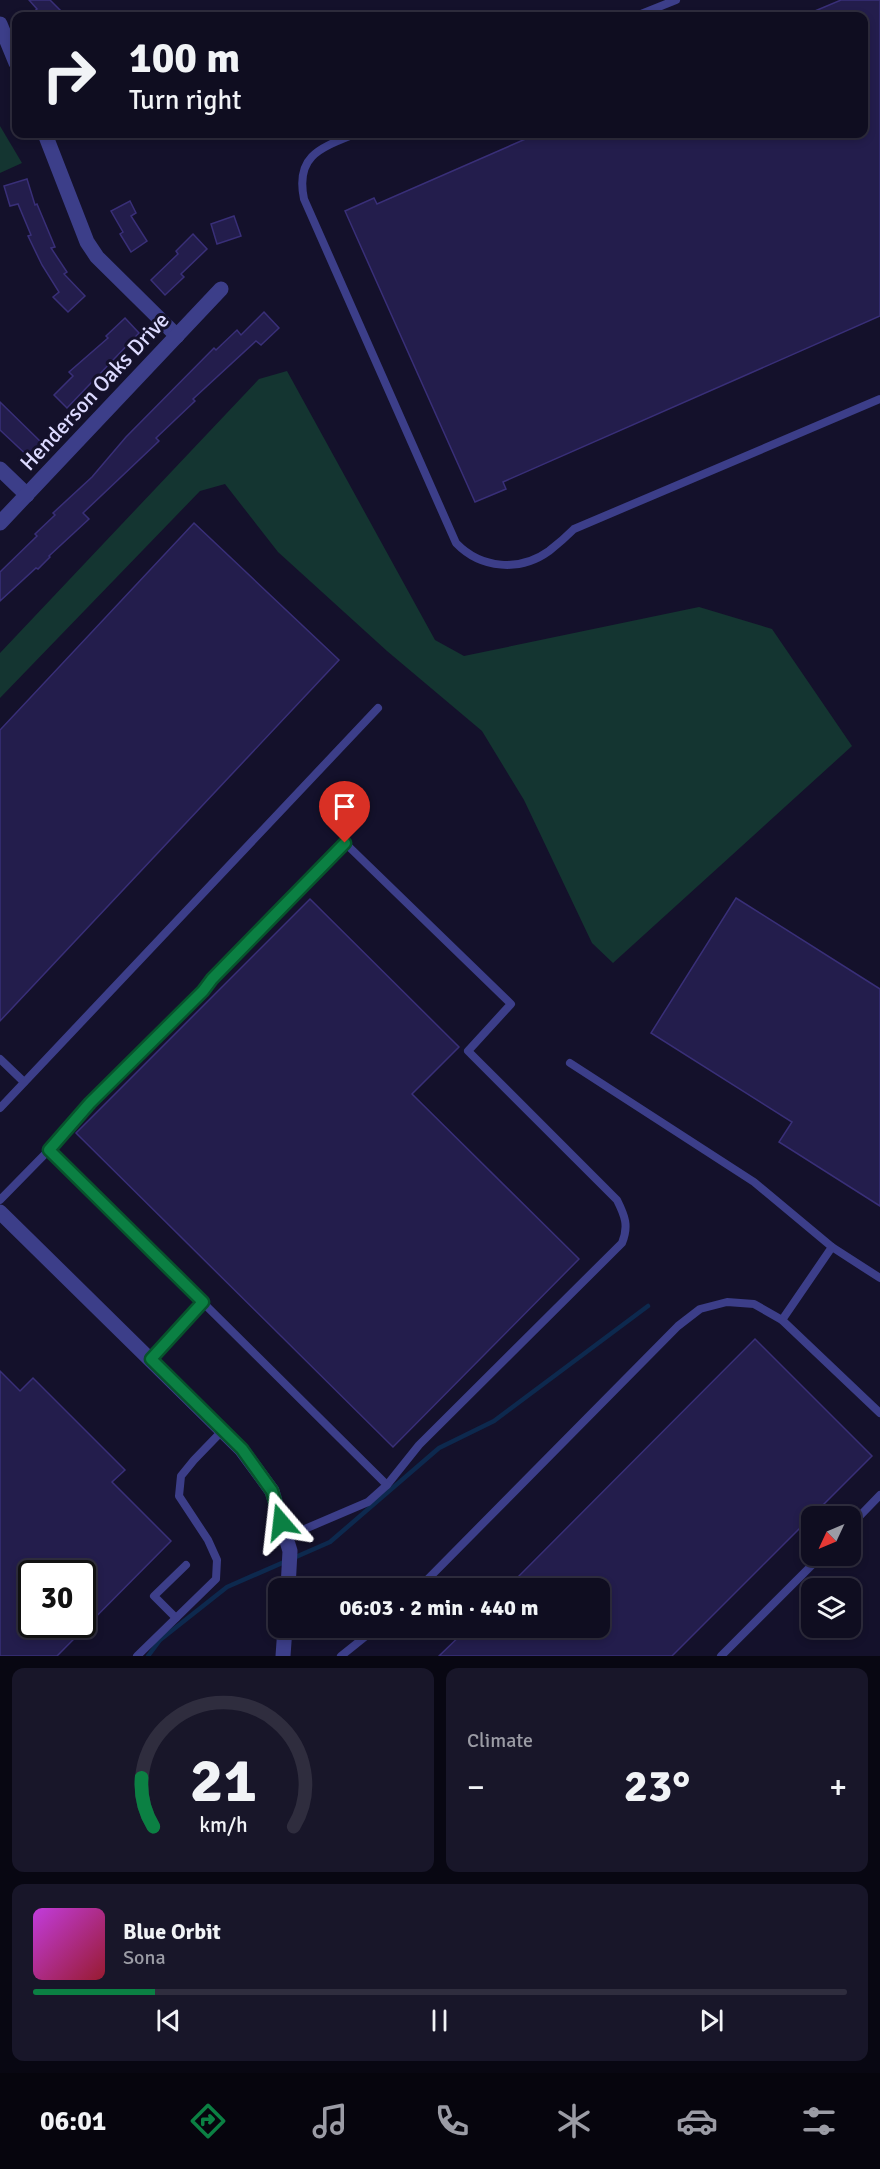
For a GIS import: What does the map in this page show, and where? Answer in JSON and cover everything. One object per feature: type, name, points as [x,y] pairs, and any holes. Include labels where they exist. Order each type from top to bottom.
[{"type":"street","points":[[0,24],[12,53]]},
{"type":"street","points":[[47,138],[87,242],[96,257],[177,336]]},
{"type":"street","name":"Henderson Oaks Drive","points":[[0,524],[221,289]]},
{"type":"street","points":[[0,469],[27,495]]},
{"type":"street","points":[[0,1212],[242,1449],[272,1491],[290,1551],[289,1578]]},
{"type":"street","points":[[283,1656],[284,1638]]},
{"type":"lane","points":[[646,12],[676,0]]},
{"type":"lane","points":[[347,138],[312,155],[302,171],[301,184],[304,199],[456,543],[466,553],[485,562],[508,566],[529,562],[548,552],[574,530],[880,399]]},
{"type":"lane","points":[[0,1108],[378,708]]},
{"type":"lane","points":[[0,1200],[49,1150],[90,1103],[203,991],[212,979],[345,843],[511,1004],[468,1051],[617,1200],[626,1217],[627,1231],[622,1243],[419,1445],[387,1485],[368,1502],[286,1537]]},
{"type":"lane","points":[[0,1059],[24,1082]]},
{"type":"lane","points":[[570,1063],[754,1182],[832,1247],[880,1278]]},
{"type":"lane","points":[[49,1150],[387,1485]]},
{"type":"lane","points":[[782,1320],[832,1247]]},
{"type":"lane","points":[[151,1359],[203,1302]]},
{"type":"lane","points":[[429,1578],[678,1326],[700,1309],[727,1302],[754,1305],[782,1320],[880,1413]]},
{"type":"lane","points":[[137,1656],[216,1579],[217,1560],[208,1540],[178,1496],[182,1476],[223,1430]]},
{"type":"lane","points":[[861,1515],[880,1495]]},
{"type":"lane","points":[[176,1618],[154,1596],[186,1565]]},
{"type":"lane","points":[[721,1656],[811,1566]]},
{"type":"lane","points":[[341,1656],[364,1638]]},
{"type":"green space","points":[[0,126],[22,163],[0,173]]},
{"type":"green space","points":[[287,371],[435,640],[464,656],[699,607],[772,629],[852,746],[613,963],[592,943],[524,800],[482,731],[387,651],[278,552],[225,484],[200,491],[0,698],[0,653],[259,379]]},
{"type":"building","points":[[29,0],[50,0],[62,12],[34,12],[37,9]]},
{"type":"building","points":[[841,0],[880,0],[880,316],[503,482],[506,489],[475,502],[345,211],[374,198],[377,204],[528,138],[868,138],[868,12],[812,12]]},
{"type":"building","points":[[27,179],[35,205],[37,204],[55,247],[51,248],[67,272],[64,274],[85,296],[68,312],[53,297],[59,292],[28,236],[31,235],[18,204],[10,206],[4,186]]},
{"type":"building","points":[[130,201],[136,213],[131,216],[147,241],[131,252],[120,234],[123,232],[111,211]]},
{"type":"building","points":[[234,216],[241,236],[217,244],[211,224]]},
{"type":"building","points":[[193,234],[207,249],[181,274],[184,277],[165,295],[151,280],[178,254],[176,251]]},
{"type":"building","points":[[264,312],[279,328],[261,345],[256,341],[193,399],[195,401],[156,438],[159,441],[83,513],[89,519],[38,569],[36,568],[0,601],[0,572],[37,536],[35,534],[55,515],[53,513],[92,477],[126,437],[214,348],[216,350],[237,330],[241,335]]},
{"type":"building","points":[[125,318],[139,333],[67,408],[54,395],[73,376],[69,372],[108,338],[106,336]]},
{"type":"building","points":[[0,402],[46,447],[32,460],[0,430]]},
{"type":"building","points":[[194,523],[339,660],[0,1021],[0,730]]},
{"type":"building","points":[[736,898],[880,989],[880,1206],[779,1142],[792,1122],[651,1033]]},
{"type":"building","points":[[310,899],[459,1047],[412,1094],[579,1259],[393,1447],[76,1133]]},
{"type":"building","points":[[755,1339],[872,1456],[822,1506],[801,1506],[801,1527],[672,1656],[439,1656],[458,1638],[610,1638],[610,1578],[517,1578]]},
{"type":"building","points":[[0,1371],[20,1391],[33,1378],[125,1470],[112,1482],[171,1541],[96,1617],[96,1560],[18,1560],[18,1638],[75,1638],[57,1656],[0,1656]]},
{"type":"waterway","points":[[148,1656],[160,1640],[227,1587],[330,1542],[439,1448],[494,1421],[648,1306]]},
{"type":"route","points":[[281,1522],[272,1491],[242,1449],[151,1359],[203,1302],[49,1150],[90,1103],[203,991],[212,979],[345,843]]}]
